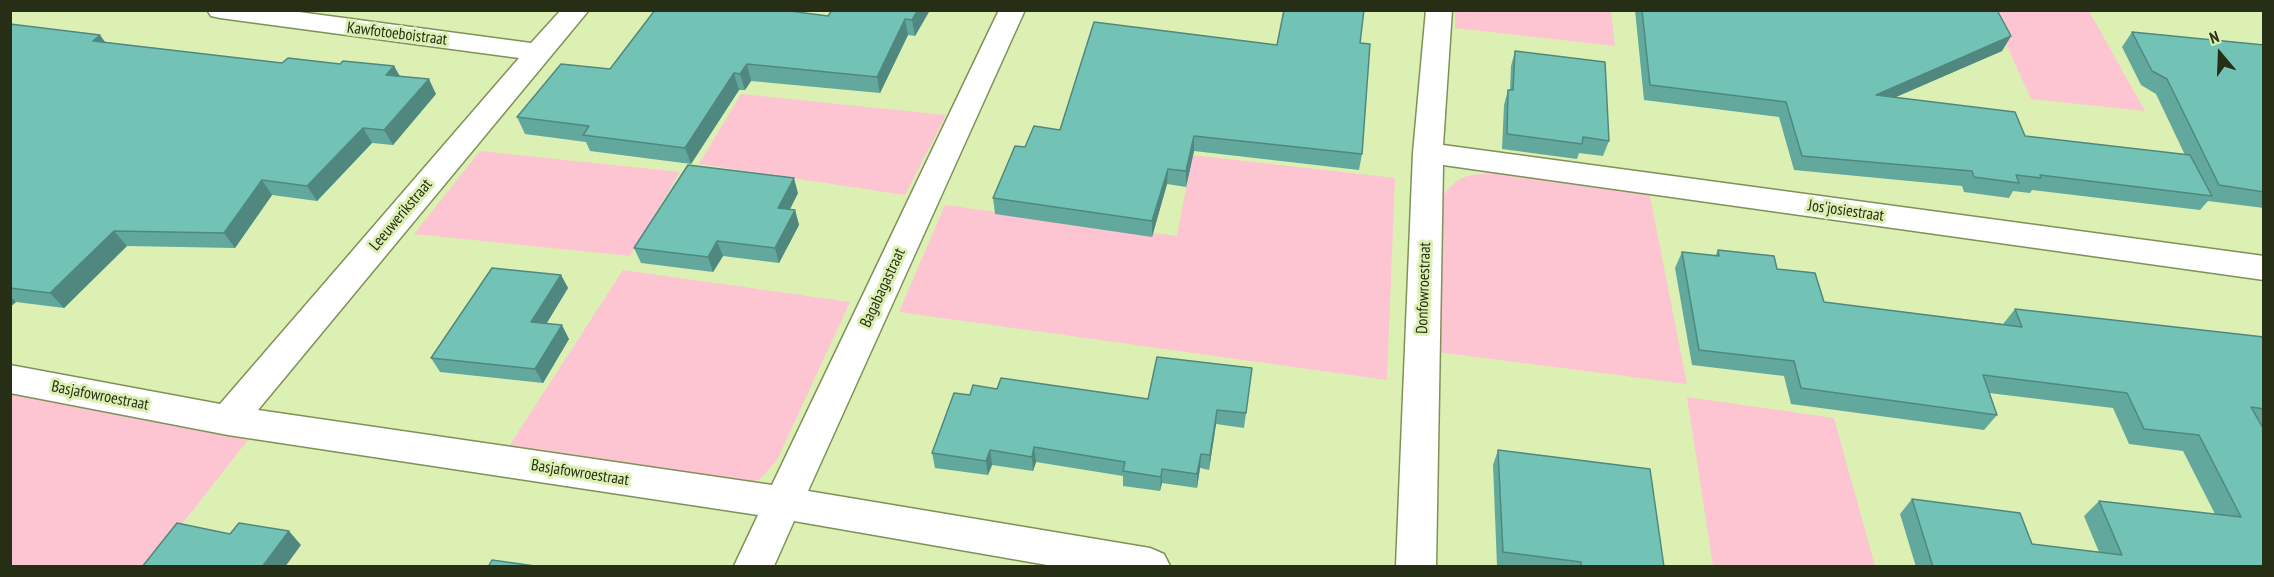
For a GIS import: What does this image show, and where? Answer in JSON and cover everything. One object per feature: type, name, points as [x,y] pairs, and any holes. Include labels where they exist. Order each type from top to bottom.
[{"type":"street","name":"Kawfotoeboistraat","points":[[220,10],[538,52]]},
{"type":"street","name":"Leeuwerikstraat","points":[[228,420],[576,10]]},
{"type":"street","name":"Bagabagastraat","points":[[754,567],[1012,10]]},
{"type":"street","name":"Donfowroestraat","points":[[1416,567],[1428,153],[1439,10]]},
{"type":"street","name":"Jos'josiestraat","points":[[1428,153],[2264,268]]},
{"type":"street","name":"Basjafowroestraat","points":[[10,379],[228,420],[783,503],[1150,567]]},
{"type":"shaded area","points":[[1455,11],[1611,11],[1615,46],[1455,28]]},
{"type":"shaded area","points":[[1991,11],[2089,11],[2145,111],[2031,99]]},
{"type":"shaded area","points":[[741,94],[946,115],[905,195],[699,164]]},
{"type":"shaded area","points":[[480,151],[680,172],[630,256],[414,234]]},
{"type":"shaded area","points":[[1192,155],[1395,178],[1387,380],[899,312],[945,205],[1177,236]]},
{"type":"shaded area","points":[[1495,173],[1649,191],[1687,384],[1437,352],[1442,196],[1454,183],[1465,177]]},
{"type":"shaded area","points":[[623,270],[850,302],[777,460],[760,479],[728,492],[504,454]]},
{"type":"shaded area","points":[[10,383],[259,426],[149,566],[11,566]]},
{"type":"shaded area","points":[[1687,397],[1834,418],[1875,566],[1713,566]]},
{"type":"building","points":[[655,10],[782,10],[828,16],[832,10],[918,10],[912,20],[905,19],[877,77],[747,64],[740,74],[734,73],[685,148],[583,135],[589,126],[517,117],[561,64],[610,69]]},
{"type":"building","points":[[1284,10],[1364,10],[1360,43],[1370,44],[1362,154],[1194,136],[1186,171],[1168,169],[1152,221],[993,198],[1015,146],[1025,147],[1034,126],[1060,130],[1094,22],[1277,45]]},
{"type":"building","points":[[1642,10],[1997,10],[2011,36],[1876,95],[2015,112],[2025,136],[2190,155],[2212,196],[2040,175],[2041,178],[2016,175],[2019,183],[1974,177],[1972,171],[1802,156],[1786,102],[1650,85]]},
{"type":"building","points":[[10,24],[100,35],[93,41],[282,63],[288,58],[340,64],[343,61],[394,66],[386,75],[429,79],[384,130],[363,128],[307,186],[262,180],[224,233],[114,231],[50,293],[10,288]]},
{"type":"building","points":[[2132,32],[2264,45],[2264,192],[2219,185],[2167,79],[2152,71]]},
{"type":"building","points":[[1515,51],[1605,62],[1609,141],[1583,137],[1582,144],[1507,134],[1508,90],[1513,90]]},
{"type":"building","points":[[688,165],[794,178],[778,208],[795,210],[775,248],[717,241],[708,257],[634,248]]},
{"type":"building","points":[[1718,250],[1774,256],[1777,269],[1815,273],[1824,302],[2022,327],[2015,309],[2264,337],[2264,409],[2251,407],[2264,430],[2264,567],[1933,567],[1912,499],[2020,513],[2032,544],[2122,555],[2099,501],[2241,517],[2199,435],[2144,429],[2127,393],[1983,375],[1997,415],[1801,388],[1794,361],[1699,350],[1682,252],[1719,256]]},
{"type":"building","points":[[492,268],[561,275],[531,322],[562,325],[535,369],[431,358]]},
{"type":"building","points":[[1157,357],[1252,368],[1246,413],[1217,410],[1210,455],[1201,454],[1197,474],[1162,469],[1161,477],[1123,471],[1125,462],[1034,447],[1032,457],[990,450],[986,461],[932,453],[954,393],[970,395],[973,385],[997,389],[1001,378],[1148,399]]},
{"type":"building","points":[[1498,450],[1650,469],[1664,567],[1581,567],[1581,562],[1503,552]]},
{"type":"building","points":[[177,523],[230,534],[239,523],[289,531],[262,567],[142,567]]},
{"type":"building","points":[[492,560],[542,567],[488,567]]}]
